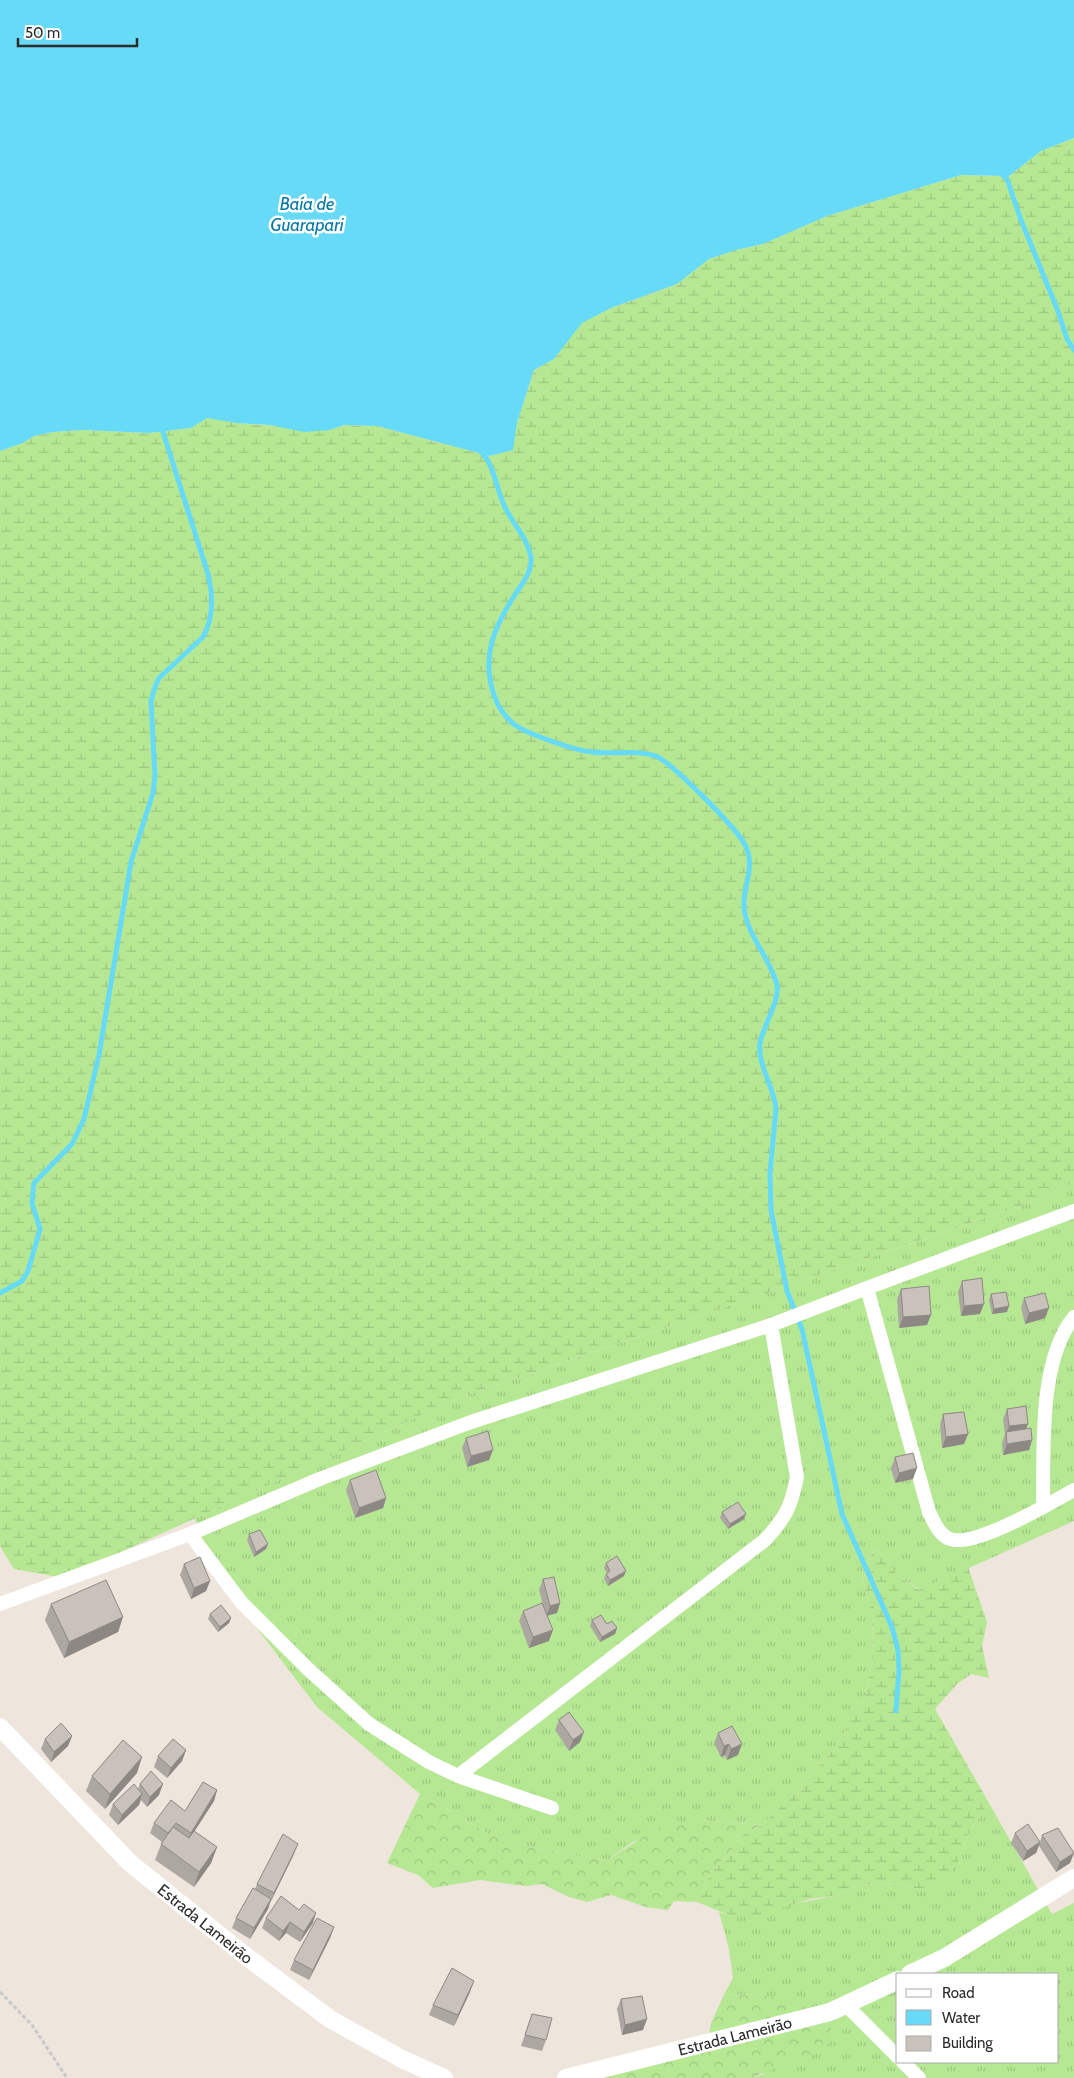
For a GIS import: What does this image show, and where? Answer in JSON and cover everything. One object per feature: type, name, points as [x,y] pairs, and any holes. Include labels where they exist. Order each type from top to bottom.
[{"type":"street","points":[[0,1604],[190,1534],[322,1478],[471,1422],[771,1325],[1074,1212]]},
{"type":"street","points":[[867,1288],[929,1512],[940,1532],[950,1539],[958,1540],[979,1537],[1074,1490]]},
{"type":"street","points":[[1043,1507],[1046,1401],[1058,1344],[1066,1326],[1074,1317]]},
{"type":"street","points":[[458,1776],[765,1540],[783,1520],[793,1500],[797,1477],[771,1325]]},
{"type":"street","points":[[190,1534],[241,1602],[308,1668],[369,1724],[429,1762],[458,1776],[552,1808]]},
{"type":"street","name":"Estrada Lameirão","points":[[0,1727],[130,1864],[247,1957],[330,2018],[402,2058],[444,2078]]},
{"type":"street","points":[[912,1973],[944,1958],[1074,1878]]},
{"type":"street","name":"Estrada Lameirão","points":[[566,2078],[830,2012],[896,1981]]},
{"type":"street","points":[[846,2005],[896,2055]]},
{"type":"street","points":[[903,2063],[920,2078]]},
{"type":"path","points":[[0,1992],[32,2025],[67,2078]]},
{"type":"green space","points":[[1074,138],[1074,1182],[1038,1200],[459,1398],[64,1578],[14,1569],[0,1546],[0,451],[23,443],[34,436],[53,432],[83,430],[149,433],[191,428],[207,417],[236,423],[330,430],[344,425],[377,426],[490,456],[512,450],[517,423],[534,370],[554,359],[581,323],[611,308],[677,284],[709,259],[763,244],[827,216],[961,175],[1009,176],[1041,151]]},
{"type":"green space","points":[[1074,1182],[1074,1521],[920,1590],[894,1572],[880,1552],[873,1550],[863,1580],[872,1613],[873,1660],[863,1703],[835,1748],[795,1793],[762,1825],[699,1820],[633,1842],[606,1861],[540,1849],[491,1835],[420,1794],[317,1707],[240,1606],[205,1552],[195,1518],[459,1398],[1038,1200]]},
{"type":"green space","points":[[873,1550],[880,1552],[894,1572],[919,1590],[968,1567],[987,1622],[982,1646],[989,1678],[971,1674],[957,1684],[935,1709],[989,1803],[967,1836],[961,1856],[945,1882],[920,1890],[898,1883],[858,1885],[839,1895],[810,1899],[753,1917],[731,1916],[697,1902],[711,1872],[729,1854],[741,1836],[762,1825],[795,1793],[835,1748],[863,1703],[873,1660],[872,1613],[863,1580]]},
{"type":"green space","points":[[420,1794],[491,1835],[540,1849],[606,1861],[662,1825],[699,1820],[762,1825],[741,1836],[729,1854],[711,1872],[697,1902],[674,1901],[668,1910],[646,1907],[611,1895],[587,1902],[569,1897],[542,1884],[526,1886],[480,1880],[433,1888],[418,1875],[387,1863]]},
{"type":"green space","points":[[989,1803],[1052,1914],[1074,1903],[1074,2078],[751,2078],[764,2074],[761,1994],[724,1995],[733,1978],[729,1949],[719,1912],[731,1916],[839,1895],[858,1885],[898,1883],[920,1890],[961,1856],[967,1836]]},
{"type":"green space","points":[[761,1994],[817,2012],[831,2029],[827,2048],[751,2078],[591,2078],[709,2036],[711,2023],[724,1995]]},
{"type":"water","name":"Baía de Guarapari","points":[[0,0],[1074,0],[1074,138],[1041,151],[1009,176],[961,175],[827,216],[763,244],[709,259],[677,284],[611,308],[582,323],[554,359],[534,370],[517,423],[513,450],[490,456],[377,426],[344,425],[330,430],[304,432],[269,425],[236,423],[207,418],[191,428],[149,433],[83,430],[53,432],[34,436],[23,443],[0,451]]},
{"type":"building","points":[[982,1278],[984,1304],[964,1306],[962,1281]]},
{"type":"building","points":[[929,1286],[931,1315],[903,1317],[901,1289]]},
{"type":"building","points":[[1006,1292],[1009,1306],[994,1309],[991,1294]]},
{"type":"building","points":[[1045,1293],[1049,1308],[1029,1313],[1024,1298]]},
{"type":"building","points":[[1026,1406],[1028,1424],[1009,1426],[1007,1409]]},
{"type":"building","points":[[964,1412],[968,1434],[946,1437],[943,1414]]},
{"type":"building","points":[[1031,1428],[1032,1440],[1007,1444],[1006,1432]]},
{"type":"building","points":[[488,1431],[493,1450],[471,1456],[466,1438]]},
{"type":"building","points":[[913,1453],[917,1468],[899,1473],[895,1457]]},
{"type":"building","points":[[376,1470],[386,1498],[359,1508],[350,1480]]},
{"type":"building","points":[[738,1502],[746,1514],[730,1524],[722,1512]]},
{"type":"building","points":[[260,1530],[268,1544],[256,1552],[249,1534]]},
{"type":"building","points":[[617,1556],[626,1571],[610,1580],[606,1574],[610,1571],[606,1563]]},
{"type":"building","points":[[200,1557],[210,1581],[194,1588],[184,1564]]},
{"type":"building","points":[[554,1577],[560,1603],[550,1606],[543,1579]]},
{"type":"building","points":[[106,1580],[123,1617],[69,1642],[51,1604]]},
{"type":"building","points":[[542,1603],[553,1630],[533,1637],[523,1611]]},
{"type":"building","points":[[221,1605],[231,1618],[220,1627],[210,1614]]},
{"type":"building","points":[[601,1615],[607,1624],[612,1621],[617,1628],[602,1637],[592,1620]]},
{"type":"building","points":[[569,1712],[584,1732],[573,1740],[559,1720]]},
{"type":"building","points":[[61,1723],[72,1736],[54,1752],[45,1739]]},
{"type":"building","points":[[732,1726],[742,1744],[731,1749],[729,1744],[724,1746],[718,1733]]},
{"type":"building","points":[[173,1739],[186,1750],[171,1768],[158,1756]]},
{"type":"building","points":[[123,1740],[142,1757],[110,1794],[92,1776]]},
{"type":"building","points":[[151,1771],[163,1784],[150,1797],[140,1784]]},
{"type":"building","points":[[203,1782],[217,1790],[191,1833],[176,1823],[168,1833],[154,1823],[171,1800],[185,1811]]},
{"type":"building","points":[[134,1784],[142,1794],[122,1815],[113,1804]]},
{"type":"building","points":[[1028,1824],[1040,1842],[1027,1851],[1015,1833]]},
{"type":"building","points":[[173,1827],[189,1838],[194,1831],[217,1847],[199,1872],[161,1844]]},
{"type":"building","points":[[1058,1828],[1074,1853],[1060,1862],[1042,1835]]},
{"type":"building","points":[[283,1834],[298,1844],[274,1893],[257,1884]]},
{"type":"building","points":[[253,1888],[271,1899],[254,1928],[236,1918]]},
{"type":"building","points":[[281,1896],[299,1910],[304,1904],[316,1913],[304,1932],[290,1922],[283,1931],[266,1918]]},
{"type":"building","points":[[317,1918],[334,1927],[313,1970],[294,1960]]},
{"type":"building","points":[[452,1968],[474,1981],[458,2015],[433,2005]]},
{"type":"building","points":[[642,1996],[647,2019],[625,2025],[621,1999]]},
{"type":"building","points":[[532,2014],[552,2018],[546,2040],[525,2035]]},
{"type":"waterway","points":[[999,172],[1007,179],[1067,339],[1074,350]]},
{"type":"waterway","points":[[0,1293],[22,1281],[28,1271],[40,1229],[32,1203],[34,1183],[72,1144],[84,1119],[99,1055],[131,862],[153,793],[155,776],[151,701],[155,687],[159,678],[203,637],[211,614],[212,598],[208,574],[163,432],[164,425]]},
{"type":"waterway","points":[[480,451],[489,462],[507,512],[527,544],[531,558],[530,568],[526,577],[501,618],[489,656],[491,683],[495,698],[501,709],[521,729],[564,745],[592,752],[632,752],[656,756],[689,782],[738,835],[748,851],[749,867],[744,898],[745,916],[777,985],[774,1006],[760,1043],[761,1059],[776,1109],[770,1173],[771,1210],[787,1291],[802,1329],[842,1514],[892,1627],[898,1650],[899,1670],[896,1711]]}]
